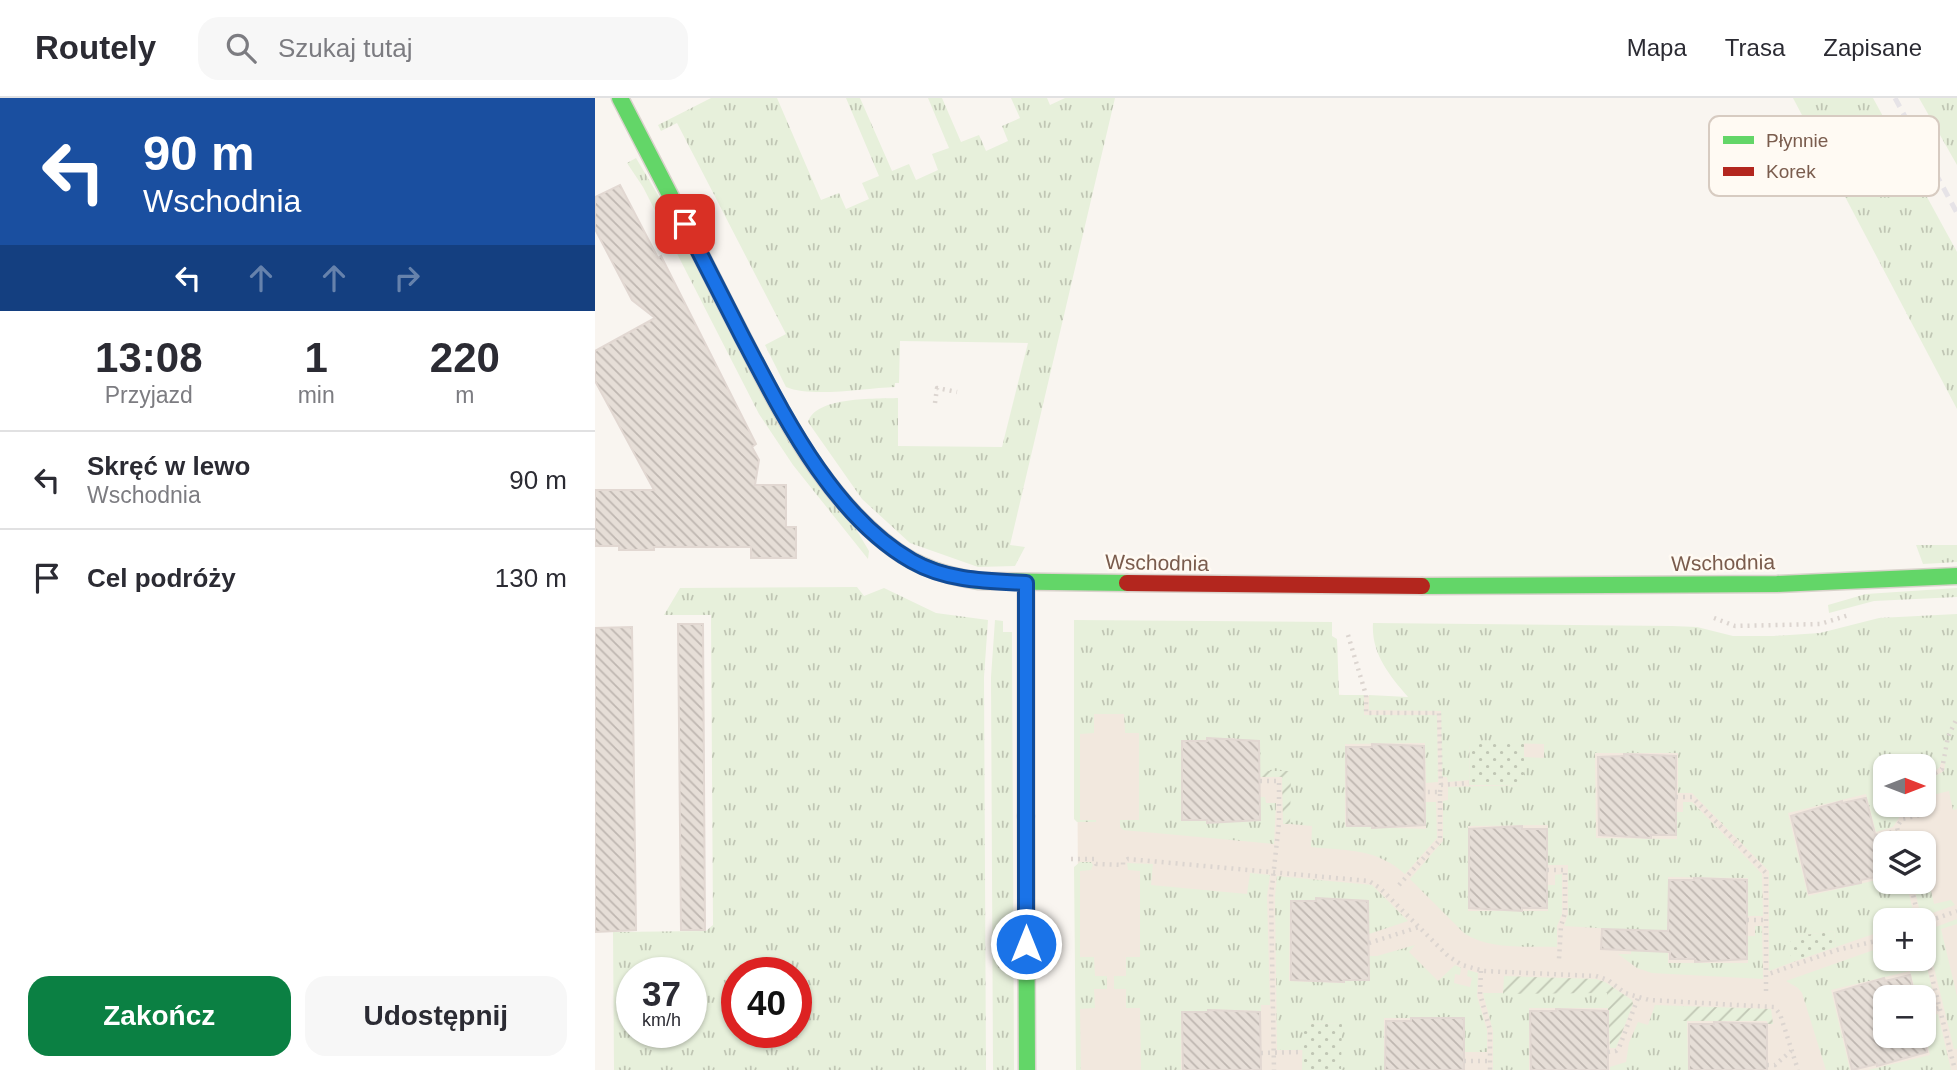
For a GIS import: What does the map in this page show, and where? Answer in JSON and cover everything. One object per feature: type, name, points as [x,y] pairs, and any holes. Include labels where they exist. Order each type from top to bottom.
[{"type":"street","name":"Wschodnia","points":[[620,98],[781,411],[851,509],[883,541],[929,569],[953,577],[979,581],[1026,583],[1617,586],[1777,584],[1957,576]]},
{"type":"street","points":[[1026,583],[1027,1070]]},
{"type":"path","points":[[935,403],[937,388],[957,392]]},
{"type":"path","points":[[1735,626],[1820,624],[1861,612]]},
{"type":"path","points":[[1348,635],[1366,695],[1366,713],[1439,713],[1440,840],[1399,885]]},
{"type":"path","points":[[1936,772],[1942,769],[1948,737],[1957,718]]},
{"type":"path","points":[[1260,781],[1279,781],[1279,823],[1271,896],[1274,1070]]},
{"type":"path","points":[[1441,785],[1469,783]]},
{"type":"path","points":[[1424,792],[1440,792]]},
{"type":"path","points":[[1676,797],[1692,797],[1766,873],[1766,991]]},
{"type":"path","points":[[1898,831],[1902,819],[1911,817]]},
{"type":"path","points":[[1071,859],[1094,859],[1096,864],[1100,865],[1123,865],[1128,859],[1374,883],[1448,956],[1462,965],[1481,971],[1596,976],[1608,980],[1625,993],[1656,1002],[1770,1005],[1780,1014],[1798,1070]]},
{"type":"path","points":[[1547,870],[1565,870],[1565,913],[1561,926],[1559,960]]},
{"type":"path","points":[[1936,917],[1957,911]]},
{"type":"path","points":[[1747,920],[1766,920]]},
{"type":"path","points":[[1369,943],[1419,927]]},
{"type":"path","points":[[1766,975],[1837,950],[1873,942]]},
{"type":"path","points":[[1481,971],[1480,994],[1490,1030],[1490,1070]]},
{"type":"path","points":[[1931,971],[1955,1070]]},
{"type":"path","points":[[1608,1052],[1619,1048],[1638,998]]},
{"type":"path","points":[[1936,1009],[1940,1008]]},
{"type":"path","points":[[1767,1065],[1775,1065],[1791,1051]]},
{"type":"path","points":[[1261,1053],[1303,1052]]},
{"type":"path","points":[[1951,1053],[1957,1052]]},
{"type":"path","points":[[1464,1061],[1490,1061]]},
{"type":"shaded area","points":[[1094,685],[1696,709],[1902,754],[1873,754],[1873,817],[1936,817],[1936,761],[1957,766],[1957,1070],[1079,1070],[1077,718]]},
{"type":"green space","points":[[711,98],[777,98],[821,200],[839,193],[846,209],[869,199],[862,183],[879,176],[846,98],[860,98],[892,171],[909,164],[916,180],[938,170],[932,154],[949,148],[928,98],[942,98],[961,142],[979,135],[986,151],[1008,141],[1002,126],[1020,118],[1011,98],[1047,98],[1050,105],[1065,98],[1115,98],[1010,545],[1025,547],[1015,566],[978,567],[910,543],[862,499],[808,422],[822,407],[834,403],[898,398],[898,446],[1002,447],[1028,343],[900,341],[899,383],[895,383],[895,387],[810,392],[786,387],[765,345],[786,334],[677,123],[661,131],[658,125]]},
{"type":"green space","points":[[1793,98],[1873,98],[1883,116],[1802,116]]},
{"type":"green space","points":[[1919,98],[1957,98],[1957,165],[1939,133],[1939,116],[1929,116]]},
{"type":"green space","points":[[636,158],[869,551],[868,559],[793,465],[759,414],[643,187],[627,163]]},
{"type":"green space","points":[[1845,196],[1926,196],[1957,252],[1957,409]]},
{"type":"green space","points":[[1916,545],[1957,545],[1957,562],[1923,564]]},
{"type":"green space","points":[[857,587],[864,596],[884,588],[936,613],[988,620],[984,677],[986,1070],[614,1070],[613,932],[706,931],[713,925],[711,615],[664,615],[680,588]]},
{"type":"green space","points":[[1957,588],[1957,597],[1874,601],[1829,613],[1828,605],[1866,594]]},
{"type":"green space","points":[[1957,614],[1957,809],[1953,810],[1949,791],[1936,794],[1936,776],[1944,771],[1945,764],[1941,763],[1936,770],[1936,754],[1873,754],[1873,817],[1899,817],[1893,827],[1876,831],[1866,794],[1788,813],[1808,896],[1873,881],[1873,894],[1909,894],[1912,908],[1873,908],[1873,934],[1836,947],[1834,931],[1790,937],[1790,963],[1769,971],[1769,871],[1692,793],[1678,793],[1678,753],[1595,753],[1596,838],[1677,839],[1677,812],[1683,812],[1683,802],[1692,802],[1762,874],[1763,916],[1748,916],[1748,878],[1668,877],[1668,963],[1748,963],[1748,936],[1755,936],[1755,926],[1762,926],[1763,979],[1652,973],[1637,968],[1618,954],[1631,954],[1631,930],[1564,926],[1568,914],[1568,865],[1548,865],[1548,825],[1468,826],[1468,911],[1548,911],[1548,885],[1555,885],[1555,875],[1562,874],[1562,914],[1557,926],[1557,947],[1510,946],[1475,939],[1465,934],[1410,879],[1443,841],[1443,801],[1448,800],[1448,787],[1524,785],[1524,757],[1544,758],[1544,744],[1470,742],[1469,780],[1448,782],[1447,777],[1442,777],[1441,711],[1369,710],[1369,695],[1408,697],[1378,654],[1373,623],[1672,626],[1697,627],[1733,636],[1774,636],[1820,633],[1879,618]]},
{"type":"green space","points":[[995,620],[1003,621],[1003,632],[1012,632],[1014,1070],[993,1070],[991,677]]},
{"type":"green space","points":[[1074,620],[1332,622],[1332,636],[1337,639],[1339,695],[1364,695],[1364,715],[1437,715],[1438,782],[1426,783],[1425,743],[1345,744],[1345,826],[1426,829],[1426,802],[1436,802],[1437,838],[1405,874],[1372,855],[1311,847],[1312,826],[1290,824],[1290,771],[1260,771],[1260,740],[1234,738],[1181,741],[1182,820],[1207,820],[1207,823],[1260,820],[1260,797],[1265,797],[1266,803],[1276,803],[1274,844],[1123,830],[1120,820],[1139,820],[1139,733],[1125,733],[1124,714],[1094,714],[1094,733],[1080,734],[1080,820],[1096,822],[1077,822],[1074,819]]},
{"type":"green space","points":[[1470,742],[1524,742],[1524,785],[1469,785]]},
{"type":"green space","points":[[1260,771],[1291,771],[1290,824],[1283,824],[1282,777],[1260,777]]},
{"type":"green space","points":[[1080,862],[1091,862],[1093,865],[1091,870],[1080,871],[1080,957],[1094,957],[1095,976],[1107,976],[1107,989],[1094,989],[1095,1008],[1080,1009],[1081,1070],[1076,1070],[1074,867]]},
{"type":"green space","points":[[1127,863],[1153,864],[1151,885],[1247,894],[1250,873],[1270,875],[1267,896],[1270,1005],[1261,1005],[1261,1011],[1208,1009],[1207,1012],[1181,1012],[1181,1070],[1141,1070],[1140,1008],[1126,1008],[1126,989],[1114,989],[1114,976],[1126,976],[1126,957],[1140,957],[1140,871],[1128,870]]},
{"type":"green space","points":[[1277,876],[1372,885],[1408,921],[1369,934],[1369,900],[1290,900],[1289,981],[1344,983],[1345,980],[1369,980],[1369,956],[1415,945],[1409,952],[1438,981],[1455,965],[1461,968],[1460,975],[1455,974],[1454,983],[1470,987],[1472,978],[1467,976],[1468,970],[1478,973],[1477,996],[1487,1030],[1487,1052],[1465,1052],[1465,1018],[1384,1018],[1384,1070],[1341,1070],[1341,1024],[1303,1023],[1303,1050],[1277,1050]]},
{"type":"green space","points":[[1916,894],[1932,894],[1934,904],[1951,900],[1955,905],[1936,912],[1936,908],[1919,908]]},
{"type":"green space","points":[[1957,919],[1957,924],[1941,929],[1957,996],[1957,1049],[1954,1049],[1935,971],[1936,927]]},
{"type":"green space","points":[[1834,931],[1836,947],[1790,963],[1790,937]]},
{"type":"green space","points":[[1873,950],[1873,971],[1910,971],[1831,990],[1850,1070],[1826,1070],[1802,993],[1786,981]]},
{"type":"green space","points":[[1910,971],[1928,971],[1931,985],[1914,985]]},
{"type":"green space","points":[[1504,976],[1596,979],[1605,982],[1632,1000],[1633,1004],[1616,1048],[1610,1048],[1607,993],[1503,994]]},
{"type":"green space","points":[[1483,993],[1607,993],[1608,1008],[1529,1008],[1529,1070],[1493,1070],[1493,1031]]},
{"type":"green space","points":[[1655,1005],[1683,1006],[1683,1021],[1687,1021],[1688,1070],[1610,1070],[1610,1067],[1626,1062],[1629,1043],[1638,1022],[1648,1025]]},
{"type":"green space","points":[[1683,1006],[1771,1009],[1773,1024],[1768,1024],[1767,1021],[1683,1021]]},
{"type":"green space","points":[[1936,1014],[1951,1070],[1868,1070],[1930,1055],[1928,1048],[1936,1048]]},
{"type":"green space","points":[[1303,1023],[1342,1024],[1341,1070],[1302,1070]]},
{"type":"building","points":[[620,185],[658,258],[661,256],[756,444],[752,447],[759,460],[755,485],[786,485],[786,527],[796,527],[796,558],[751,558],[751,547],[654,547],[654,550],[619,550],[619,546],[595,546],[595,490],[654,490],[595,381],[595,351],[655,318],[632,300],[595,229],[595,197]]},
{"type":"building","points":[[678,624],[703,624],[705,930],[681,930]]},
{"type":"building","points":[[632,627],[636,930],[595,932],[595,628]]},
{"type":"building","points":[[1207,738],[1259,741],[1260,820],[1207,823],[1207,820],[1182,820],[1182,741],[1207,741]]},
{"type":"building","points":[[1372,744],[1424,746],[1425,825],[1372,828],[1347,826],[1346,747],[1372,747]]},
{"type":"building","points":[[1624,754],[1676,756],[1676,835],[1651,835],[1651,838],[1599,835],[1598,757]]},
{"type":"building","points":[[1866,798],[1874,831],[1873,878],[1861,880],[1861,883],[1809,893],[1791,816]]},
{"type":"building","points":[[1522,826],[1522,829],[1547,829],[1547,908],[1522,908],[1522,911],[1469,908],[1469,829]]},
{"type":"building","points":[[1669,880],[1747,880],[1747,959],[1695,962],[1695,959],[1670,959],[1670,952],[1601,949],[1602,929],[1668,931]]},
{"type":"building","points":[[1316,898],[1368,901],[1369,980],[1291,980],[1291,901],[1316,901]]},
{"type":"building","points":[[1910,975],[1912,985],[1873,985],[1873,1048],[1926,1048],[1927,1052],[1852,1070],[1834,993],[1884,978],[1885,981]]},
{"type":"building","points":[[1530,1011],[1608,1011],[1608,1070],[1531,1070]]},
{"type":"building","points":[[1182,1012],[1260,1012],[1261,1070],[1183,1070]]},
{"type":"building","points":[[1411,1018],[1464,1018],[1464,1070],[1385,1070],[1386,1021],[1411,1021]]},
{"type":"building","points":[[1689,1024],[1767,1024],[1767,1070],[1689,1070]]},
{"type":"railway","points":[[1895,98],[1905,116]]},
{"type":"railway","points":[[1939,180],[1957,213]]},
{"type":"traffic: fast","points":[[620,98],[760,372],[796,436],[816,467],[863,523],[911,560],[932,570],[955,576],[979,581],[1127,583]]},
{"type":"traffic: fast","points":[[1422,586],[1777,584],[1957,576]]},
{"type":"traffic: fast","points":[[1026,816],[1027,1070]]},
{"type":"traffic: jam","points":[[1026,583],[1026,816]]},
{"type":"traffic: jam","points":[[1127,583],[1422,586]]},
{"type":"route","points":[[685,224],[781,411],[834,488],[868,527],[897,551],[929,569],[953,577],[979,581],[1026,583],[1026,944]]}]
